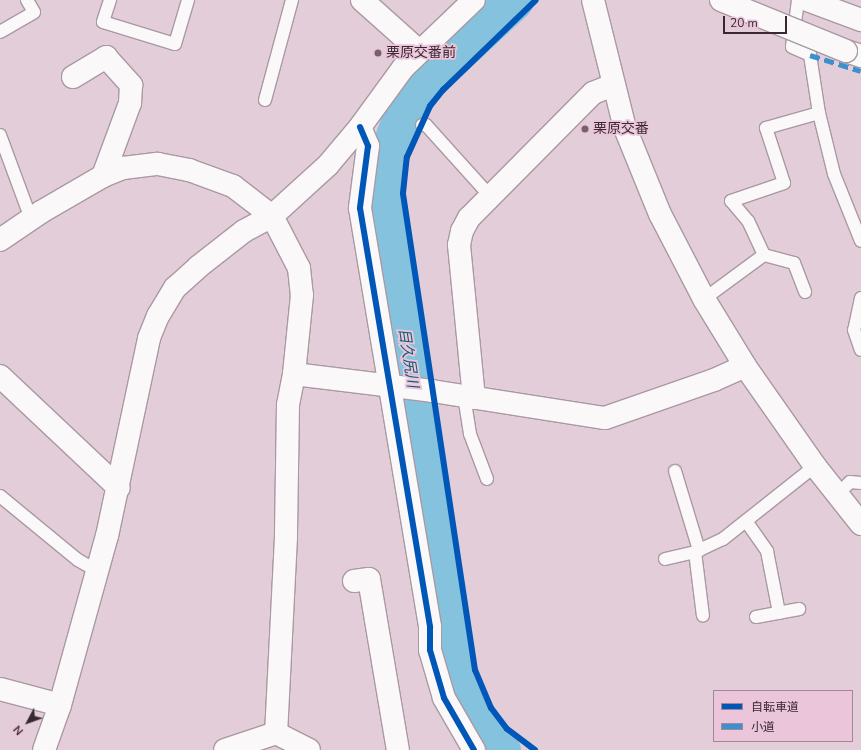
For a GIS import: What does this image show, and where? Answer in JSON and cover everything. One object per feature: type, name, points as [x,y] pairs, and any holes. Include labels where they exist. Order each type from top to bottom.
[{"type":"main road","points":[[362,0],[419,51]]},
{"type":"main road","points":[[44,750],[60,705],[119,488],[149,338],[158,316],[175,288],[198,267],[244,231],[272,216],[328,165],[360,127],[388,88],[419,51],[474,0]]},
{"type":"main road","points":[[593,0],[624,128],[660,214],[704,299],[745,366],[815,466],[861,524]]},
{"type":"main road","points":[[721,0],[854,53]]},
{"type":"main road","points":[[807,0],[856,16]]},
{"type":"main road","points":[[73,76],[106,57],[131,85],[130,103],[103,176]]},
{"type":"main road","points":[[469,397],[459,245],[469,218],[593,93],[613,85]]},
{"type":"main road","points":[[360,127],[368,146],[360,208],[394,386],[430,627],[430,650],[444,698],[474,750]]},
{"type":"main road","points":[[0,240],[31,218],[103,176],[123,168],[158,164],[189,170],[233,186],[272,216],[298,268],[302,282],[301,311],[294,374],[288,405],[286,537],[276,733]]},
{"type":"main road","points":[[294,374],[426,390],[605,418],[714,380],[745,366]]},
{"type":"main road","points":[[0,376],[119,488]]},
{"type":"main road","points":[[354,581],[369,579],[398,750]]},
{"type":"main road","points":[[0,690],[60,705]]},
{"type":"main road","points":[[225,750],[276,733],[309,750]]},
{"type":"lane","points":[[0,32],[34,12],[27,0]]},
{"type":"lane","points":[[110,0],[103,22],[175,44],[188,0]]},
{"type":"lane","points":[[265,100],[292,0]]},
{"type":"lane","points":[[798,0],[792,47],[810,55],[819,113],[834,174],[861,241]]},
{"type":"lane","points":[[805,292],[794,263],[764,255],[748,221],[731,201],[784,183],[766,128],[819,113]]},
{"type":"lane","points":[[422,125],[426,125],[490,196]]},
{"type":"lane","points":[[0,135],[31,218]]},
{"type":"lane","points":[[704,299],[764,255]]},
{"type":"lane","points":[[861,298],[854,330],[861,350]]},
{"type":"lane","points":[[469,397],[470,434],[487,479]]},
{"type":"lane","points":[[665,559],[697,551],[723,539],[815,466]]},
{"type":"lane","points":[[675,471],[697,551],[702,616]]},
{"type":"lane","points":[[838,494],[850,482],[861,483]]},
{"type":"lane","points":[[0,496],[78,560],[97,571]]},
{"type":"lane","points":[[746,521],[767,551],[779,613]]},
{"type":"lane","points":[[756,617],[799,609]]},
{"type":"waterway","name":"目久尻川","points":[[501,750],[475,720],[464,698],[454,669],[382,188],[385,163],[404,111],[419,88],[514,0]]},
{"type":"marked path","points":[[810,55],[861,71]]},
{"type":"cycle path","points":[[535,750],[507,729],[491,708],[475,670],[403,193],[407,157],[430,106],[443,90],[536,0]]},
{"type":"cycle path","points":[[360,127],[368,146],[360,208],[430,627],[430,650],[444,698],[474,750]]},
{"type":"place","name":"栗原交番前","points":[[378,53]]},
{"type":"place","name":"栗原交番","points":[[585,129]]}]
